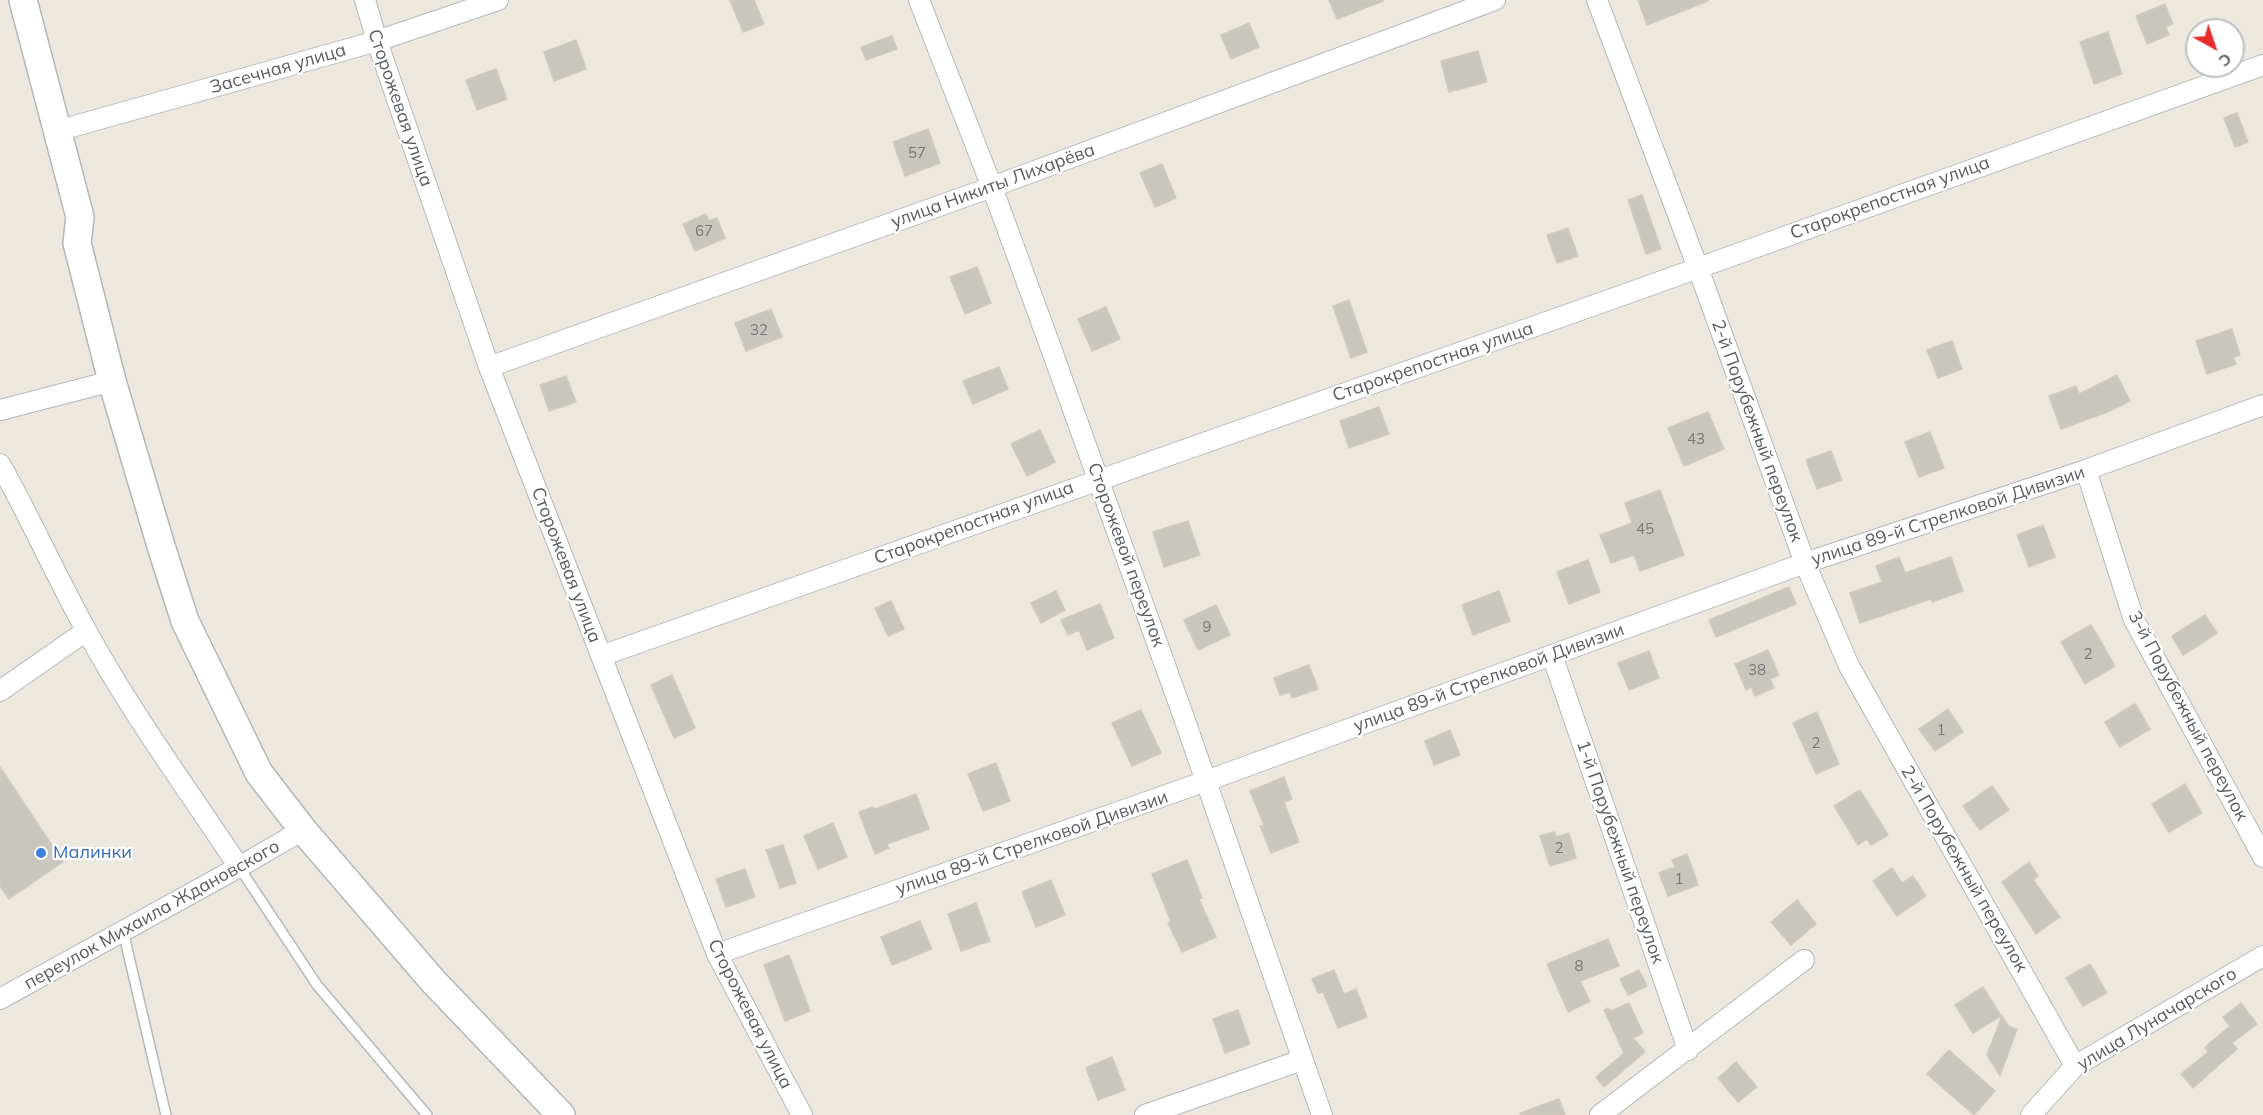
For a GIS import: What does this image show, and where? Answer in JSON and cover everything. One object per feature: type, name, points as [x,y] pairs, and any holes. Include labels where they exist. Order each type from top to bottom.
[{"type":"main road","points":[[4,0],[62,223],[77,243]]},
{"type":"main road","points":[[22,0],[80,217],[77,243],[112,381],[185,621],[222,700],[259,773],[303,830],[433,981],[561,1115]]},
{"type":"street","name":"Сторожевая улица","points":[[365,0],[489,366],[717,954],[802,1115]]},
{"type":"street","name":"Засечная улица","points":[[57,131],[377,41],[498,0]]},
{"type":"street","name":"Сторожевой переулок","points":[[919,0],[992,187],[1098,479],[1322,1115]]},
{"type":"street","name":"улица Никиты Лихарёва","points":[[489,366],[992,187],[1495,0]]},
{"type":"street","name":"2-й Порубежный переулок","points":[[1597,0],[1698,268],[1805,563],[1849,666],[2075,1066]]},
{"type":"street","name":"Старокрепостная улица","points":[[601,656],[1698,268],[2263,65]]},
{"type":"street","points":[[0,410],[112,381]]},
{"type":"street","name":"улица 89-й Стрелковой Дивизии","points":[[717,954],[1206,781],[1805,563],[2086,470],[2263,405]]},
{"type":"street","points":[[0,465],[86,631],[130,703],[239,867]]},
{"type":"street","name":"3-й Порубежный переулок","points":[[2086,470],[2134,620],[2263,857]]},
{"type":"street","points":[[0,691],[86,631]]},
{"type":"street","name":"1-й Порубежный переулок","points":[[1552,655],[1688,1050]]},
{"type":"street","name":"переулок Михаила Ждановского","points":[[0,999],[303,830]]},
{"type":"street","name":"улица Луначарского","points":[[2031,1115],[2075,1066],[2263,956]]},
{"type":"street","points":[[1600,1115],[1804,960]]},
{"type":"street","points":[[1145,1115],[1302,1060]]},
{"type":"lane","points":[[239,867],[317,985],[427,1115]]},
{"type":"lane","points":[[123,931],[166,1115]]},
{"type":"building","points":[[730,0],[754,0],[764,24],[743,32]]},
{"type":"building","points":[[1329,0],[1383,0],[1383,1],[1337,19]]},
{"type":"building","points":[[1638,0],[1708,0],[1708,1],[1647,25]]},
{"type":"building","points":[[2165,4],[2173,24],[2166,27],[2169,35],[2147,44],[2136,16]]},
{"type":"building","points":[[1249,23],[1259,47],[1231,59],[1221,35]]},
{"type":"building","points":[[2108,32],[2122,74],[2094,84],[2080,42]]},
{"type":"building","points":[[892,36],[897,49],[866,60],[861,47]]},
{"type":"building","points":[[576,40],[586,69],[554,81],[544,52]]},
{"type":"building","points":[[1478,51],[1487,82],[1449,92],[1441,61]]},
{"type":"building","points":[[496,69],[507,99],[477,110],[466,80]]},
{"type":"building","points":[[2237,113],[2248,142],[2235,147],[2224,118]]},
{"type":"building","points":[[928,129],[940,163],[905,176],[893,142]]},
{"type":"building","points":[[1162,164],[1176,198],[1155,207],[1140,173]]},
{"type":"building","points":[[1642,195],[1661,249],[1646,254],[1628,200]]},
{"type":"building","points":[[706,214],[709,221],[717,218],[725,238],[695,251],[683,224]]},
{"type":"building","points":[[1568,228],[1578,256],[1557,263],[1547,235]]},
{"type":"building","points":[[977,267],[991,303],[965,314],[950,277]]},
{"type":"building","points":[[1349,300],[1367,352],[1351,358],[1333,306]]},
{"type":"building","points":[[1106,307],[1120,339],[1092,351],[1078,319]]},
{"type":"building","points":[[771,309],[782,337],[746,351],[735,323]]},
{"type":"building","points":[[2232,329],[2240,355],[2233,357],[2236,364],[2207,374],[2196,341]]},
{"type":"building","points":[[1952,341],[1962,369],[1938,378],[1927,350]]},
{"type":"building","points":[[999,367],[1008,389],[973,404],[963,381]]},
{"type":"building","points":[[2117,375],[2130,401],[2061,429],[2049,396],[2076,386],[2079,394]]},
{"type":"building","points":[[566,376],[576,402],[549,411],[540,385]]},
{"type":"building","points":[[1379,407],[1389,434],[1349,448],[1340,421]]},
{"type":"building","points":[[1708,412],[1724,449],[1684,466],[1668,428]]},
{"type":"building","points":[[1040,430],[1055,462],[1027,476],[1011,444]]},
{"type":"building","points":[[1930,432],[1944,468],[1919,477],[1905,442]]},
{"type":"building","points":[[1831,451],[1842,480],[1817,489],[1806,460]]},
{"type":"building","points":[[1660,490],[1684,555],[1640,571],[1634,555],[1611,563],[1600,535],[1632,523],[1625,503]]},
{"type":"building","points":[[1188,521],[1200,555],[1164,567],[1153,532]]},
{"type":"building","points":[[2043,525],[2055,557],[2029,567],[2017,535]]},
{"type":"building","points":[[1899,557],[1905,573],[1951,557],[1963,591],[1932,602],[1931,599],[1860,623],[1850,593],[1882,582],[1876,566]]},
{"type":"building","points":[[1588,560],[1600,592],[1569,604],[1557,572]]},
{"type":"building","points":[[1789,587],[1796,604],[1716,637],[1709,620]]},
{"type":"building","points":[[1056,591],[1065,610],[1041,623],[1031,603]]},
{"type":"building","points":[[1499,591],[1510,621],[1473,635],[1462,605]]},
{"type":"building","points":[[891,601],[904,629],[888,636],[875,608]]},
{"type":"building","points":[[1100,604],[1114,638],[1087,650],[1079,630],[1068,635],[1061,620]]},
{"type":"building","points":[[1216,605],[1230,635],[1198,650],[1184,620]]},
{"type":"building","points":[[2205,615],[2217,633],[2183,655],[2172,636]]},
{"type":"building","points":[[2091,625],[2115,666],[2085,684],[2061,642]]},
{"type":"building","points":[[1768,650],[1779,675],[1770,679],[1774,688],[1755,696],[1751,687],[1746,690],[1735,664]]},
{"type":"building","points":[[1649,651],[1659,678],[1629,690],[1618,663]]},
{"type":"building","points":[[1309,665],[1318,689],[1292,698],[1290,692],[1280,695],[1274,678]]},
{"type":"building","points":[[672,675],[695,728],[674,738],[651,685]]},
{"type":"building","points":[[2135,704],[2150,729],[2120,747],[2105,722]]},
{"type":"building","points":[[1948,709],[1963,732],[1935,751],[1919,729]]},
{"type":"building","points":[[1141,710],[1161,753],[1132,766],[1112,723]]},
{"type":"building","points":[[1817,712],[1839,764],[1816,774],[1793,723]]},
{"type":"building","points":[[1450,730],[1460,755],[1434,765],[1425,741]]},
{"type":"building","points":[[996,763],[1010,801],[983,811],[968,774]]},
{"type":"building","points":[[0,767],[63,862],[9,899],[0,886]]},
{"type":"building","points":[[1284,777],[1292,799],[1284,802],[1299,842],[1271,853],[1260,826],[1264,825],[1250,791]]},
{"type":"building","points":[[2185,784],[2202,813],[2169,832],[2152,804]]},
{"type":"building","points":[[1992,786],[2009,810],[1980,830],[1963,806]]},
{"type":"building","points":[[1860,790],[1888,835],[1871,845],[1867,839],[1858,845],[1834,806]]},
{"type":"building","points":[[916,794],[929,829],[887,844],[889,848],[875,854],[859,812],[873,807],[875,809]]},
{"type":"building","points":[[833,823],[847,857],[818,869],[804,836]]},
{"type":"building","points":[[1555,832],[1556,837],[1569,833],[1576,858],[1550,866],[1540,836]]},
{"type":"building","points":[[783,845],[796,883],[780,888],[766,850]]},
{"type":"building","points":[[1687,854],[1698,885],[1668,896],[1659,873],[1675,867],[1672,860]]},
{"type":"building","points":[[1187,860],[1202,898],[1199,899],[1216,937],[1182,952],[1168,923],[1171,922],[1152,874]]},
{"type":"building","points":[[2029,862],[2038,876],[2033,880],[2060,917],[2036,934],[2002,882]]},
{"type":"building","points":[[1892,868],[1902,883],[1913,876],[1926,896],[1897,916],[1873,881]]},
{"type":"building","points":[[745,869],[755,897],[726,907],[716,879]]},
{"type":"building","points":[[1051,880],[1065,915],[1036,927],[1022,892]]},
{"type":"building","points":[[1797,900],[1816,924],[1791,945],[1771,922]]},
{"type":"building","points":[[976,903],[990,941],[961,951],[948,914]]},
{"type":"building","points":[[920,921],[932,949],[892,965],[881,937]]},
{"type":"building","points":[[1608,939],[1619,966],[1580,981],[1590,1001],[1568,1012],[1547,964]]},
{"type":"building","points":[[789,955],[810,1011],[785,1021],[764,965]]},
{"type":"building","points":[[2090,964],[2107,993],[2083,1006],[2066,978]]},
{"type":"building","points":[[1334,970],[1344,994],[1356,989],[1367,1017],[1338,1028],[1323,992],[1318,993],[1312,979]]},
{"type":"building","points":[[1639,970],[1647,986],[1628,995],[1620,979]]},
{"type":"building","points":[[1983,987],[2001,1016],[1973,1033],[1955,1005]]},
{"type":"building","points":[[1629,1003],[1643,1033],[1633,1038],[1645,1052],[1604,1087],[1596,1077],[1624,1053],[1604,1010],[1608,1008],[1611,1011]]},
{"type":"building","points":[[2241,1003],[2257,1024],[2232,1043],[2237,1049],[2193,1088],[2181,1074],[2208,1052],[2205,1047],[2230,1026],[2223,1017]]},
{"type":"building","points":[[1238,1010],[1250,1044],[1225,1053],[1213,1019]]},
{"type":"building","points":[[2002,1016],[2008,1026],[2017,1029],[2000,1076],[1987,1055]]},
{"type":"building","points":[[1949,1050],[1995,1091],[1974,1115],[1927,1074]]},
{"type":"building","points":[[1112,1057],[1125,1090],[1098,1100],[1086,1068]]},
{"type":"building","points":[[1736,1062],[1757,1087],[1738,1102],[1718,1078]]},
{"type":"building","points":[[1559,1099],[1565,1115],[1521,1115],[1520,1113]]},
{"type":"place","name":"Малинки","points":[[41,853]]}]
